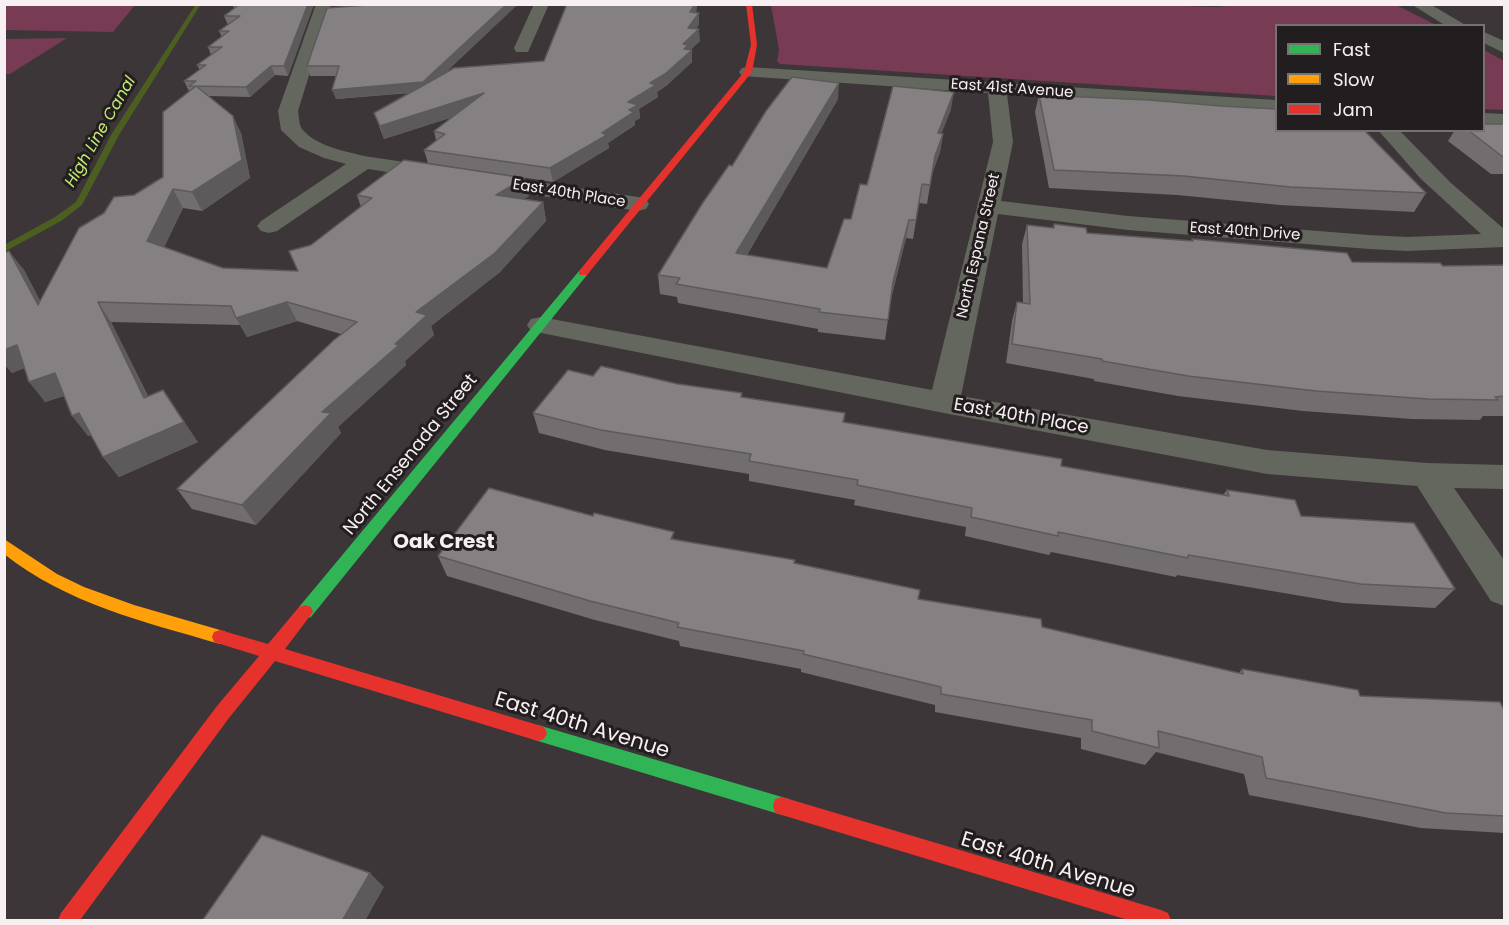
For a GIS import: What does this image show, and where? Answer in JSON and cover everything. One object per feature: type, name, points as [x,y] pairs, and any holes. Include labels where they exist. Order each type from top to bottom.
[{"type":"street","points":[[522,48],[542,4]]},
{"type":"street","name":"North Ensenada Street","points":[[68,921],[223,712],[270,653],[748,72],[754,52],[755,36],[749,4]]},
{"type":"street","points":[[1418,4],[1455,24]]},
{"type":"street","name":"East 40th Place","points":[[329,9],[288,111],[291,130],[306,143],[322,151],[364,162],[638,204]]},
{"type":"street","points":[[1485,38],[1504,48]]},
{"type":"street","name":"East 41st Avenue","points":[[748,72],[1275,106]]},
{"type":"street","name":"North Espana Street","points":[[944,403],[1003,142],[997,88]]},
{"type":"street","points":[[1485,119],[1504,120]]},
{"type":"street","points":[[1390,132],[1428,176],[1504,240]]},
{"type":"street","points":[[269,226],[364,162]]},
{"type":"street","name":"East 40th Drive","points":[[987,206],[1128,223],[1369,242],[1407,244],[1504,240]]},
{"type":"street","name":"East 40th Place","points":[[541,325],[944,403],[1267,462],[1427,475],[1504,477]]},
{"type":"street","points":[[1427,475],[1504,590]]},
{"type":"street","name":"East 40th Avenue","points":[[4,545],[18,560],[65,586],[136,612],[1161,921]]},
{"type":"shaded area","points":[[5,4],[135,5],[113,32],[5,30]]},
{"type":"shaded area","points":[[1125,4],[1215,7],[1251,4],[1396,5],[1434,24],[1275,24],[1275,96],[780,64],[777,61],[779,50],[771,5]]},
{"type":"shaded area","points":[[67,38],[10,74],[5,74],[5,39]]},
{"type":"shaded area","points":[[1485,51],[1504,61],[1504,110],[1485,109]]},
{"type":"building","points":[[240,4],[308,4],[284,66],[271,66],[246,87],[189,86],[196,81],[184,81],[206,65],[197,65],[222,47],[208,47],[229,31],[219,31],[240,16],[224,16]]},
{"type":"building","points":[[381,4],[507,4],[423,82],[332,90],[339,66],[307,66],[327,8]]},
{"type":"building","points":[[567,4],[695,4],[690,12],[699,13],[688,28],[699,29],[683,44],[688,45],[684,49],[692,50],[665,74],[650,83],[656,85],[628,102],[638,105],[629,110],[634,112],[602,133],[607,135],[550,168],[424,150],[445,134],[434,131],[484,93],[380,126],[374,113],[454,68],[544,61]]},
{"type":"building","points":[[792,77],[839,83],[736,253],[827,268],[844,219],[851,219],[860,184],[867,185],[893,86],[954,92],[938,133],[943,134],[935,156],[930,185],[922,184],[916,220],[909,220],[893,282],[888,320],[819,312],[820,309],[676,284],[680,278],[658,275],[702,204],[729,165],[732,166],[766,111]]},
{"type":"building","points":[[196,86],[233,116],[242,160],[192,192],[173,189],[147,241],[223,268],[298,271],[289,251],[311,245],[372,198],[357,195],[404,160],[525,178],[496,195],[543,202],[495,253],[416,312],[427,315],[395,344],[399,345],[322,412],[331,413],[242,505],[177,489],[334,340],[357,322],[287,302],[236,318],[231,306],[98,302],[144,398],[163,390],[184,422],[103,457],[79,413],[72,416],[55,373],[29,382],[17,345],[4,350],[4,253],[9,251],[38,305],[79,228],[104,213],[114,197],[134,195],[163,177],[163,112]]},
{"type":"building","points":[[1039,95],[1275,109],[1275,132],[1366,132],[1426,193],[1290,187],[1184,176],[1054,170]]},
{"type":"building","points":[[1485,124],[1504,124],[1503,157],[1471,132],[1485,132]]},
{"type":"building","points":[[1054,224],[1086,228],[1087,233],[1193,241],[1192,239],[1347,253],[1352,262],[1440,263],[1443,266],[1504,265],[1504,396],[1495,397],[1498,400],[1428,399],[1316,391],[1188,376],[1012,344],[1017,302],[1030,304],[1027,225],[1054,228]]},
{"type":"building","points":[[601,366],[678,384],[742,393],[741,397],[845,413],[843,422],[1062,459],[1061,466],[1229,496],[1227,490],[1295,500],[1301,516],[1414,523],[1455,589],[1361,584],[1188,555],[1188,558],[1058,532],[1058,536],[971,517],[972,508],[857,485],[858,480],[749,461],[751,454],[601,430],[533,413],[568,370],[593,376]]},
{"type":"building","points":[[489,488],[593,516],[594,513],[674,532],[671,539],[795,560],[794,563],[920,590],[918,599],[1041,619],[1042,627],[1243,674],[1242,669],[1358,690],[1360,696],[1500,702],[1504,710],[1504,816],[1446,813],[1266,778],[1262,757],[1158,731],[1159,748],[1092,731],[1092,720],[941,694],[941,687],[803,654],[804,651],[677,627],[679,623],[590,601],[438,556]]},
{"type":"building","points":[[262,835],[370,873],[342,921],[202,921]]},
{"type":"waterway","name":"High Line Canal","points":[[4,249],[58,219],[79,203],[115,135],[199,4]]},
{"type":"traffic: fast","points":[[305,612],[583,273]]},
{"type":"traffic: fast","points":[[538,733],[782,806]]},
{"type":"traffic: slow","points":[[4,545],[52,579],[78,592],[134,612],[220,637]]},
{"type":"traffic: jam","points":[[583,273],[748,72],[754,45],[749,4]]},
{"type":"traffic: jam","points":[[68,920],[223,712],[305,612]]},
{"type":"traffic: jam","points":[[220,637],[538,733]]},
{"type":"traffic: jam","points":[[782,806],[1161,920]]},
{"type":"district","name":"Oak Crest","points":[[444,543]]}]
